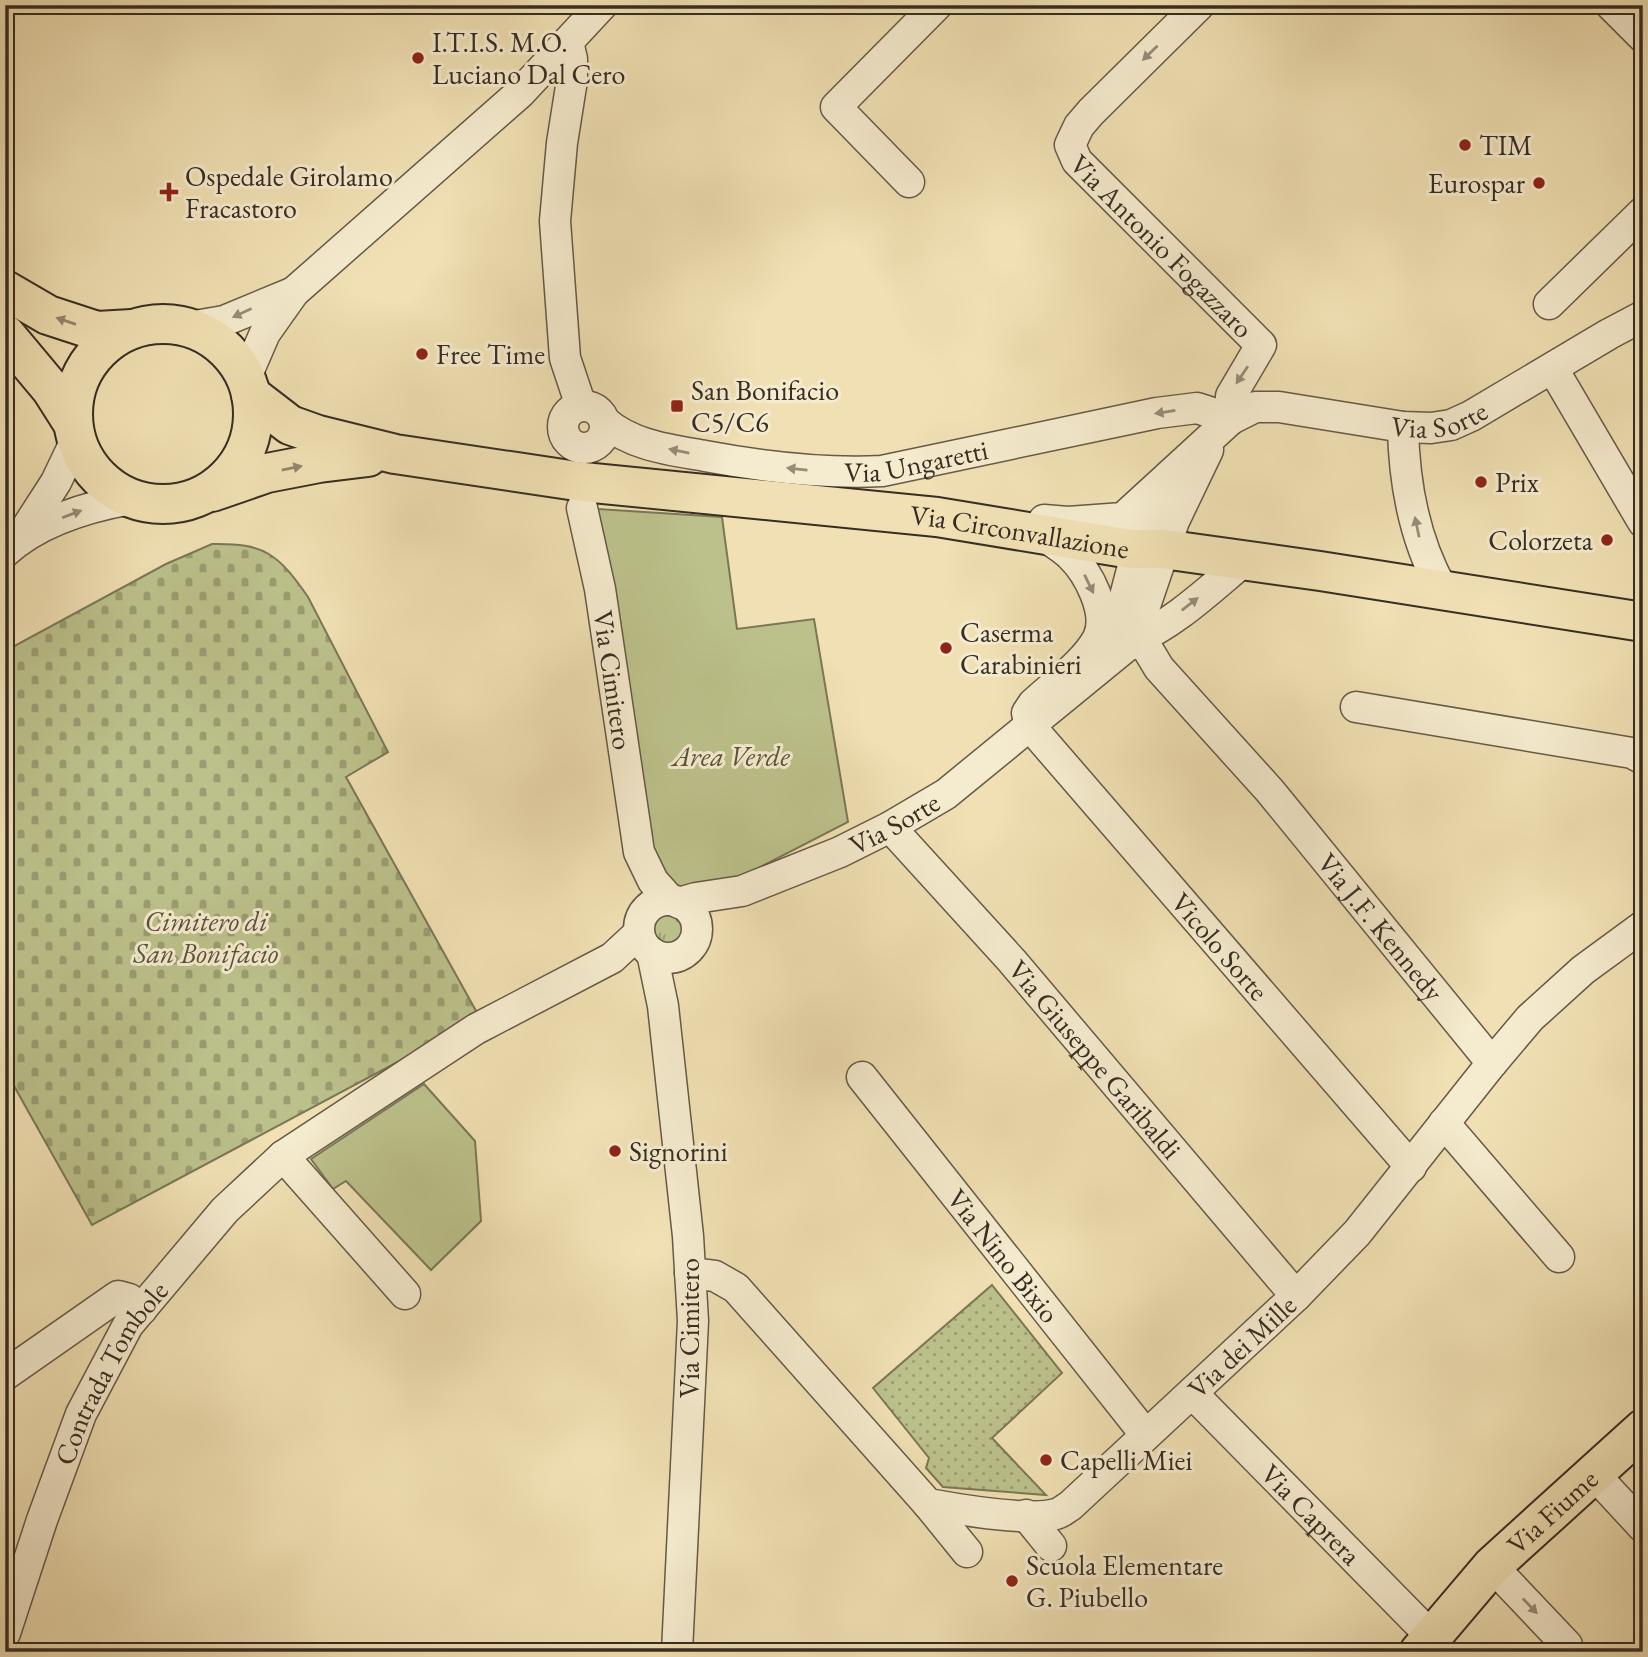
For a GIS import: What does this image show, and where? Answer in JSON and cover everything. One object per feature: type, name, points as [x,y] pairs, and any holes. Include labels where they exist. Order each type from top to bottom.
[{"type":"main road","points":[[5,290],[48,315],[97,331],[170,323],[207,334],[236,360],[248,386],[253,424],[245,453],[228,477],[204,495],[180,503],[155,505],[131,499],[107,486],[88,465],[74,431],[51,389],[5,334]]},
{"type":"main road","points":[[74,431],[75,393],[86,366],[106,344],[132,329]]},
{"type":"main road","name":"Via Circonvallazione","points":[[248,386],[290,425],[318,435],[395,454],[583,482],[937,517],[1043,535],[1442,589],[1643,622]]},
{"type":"main road","name":"Via Circonvallazione","points":[[204,495],[267,473],[319,463],[395,454]]},
{"type":"main road","name":"Via Fiume","points":[[1425,1644],[1492,1566],[1643,1429]]},
{"type":"street","points":[[248,386],[265,333],[294,292],[520,93],[602,5]]},
{"type":"street","points":[[909,182],[836,107],[937,5]]},
{"type":"street","name":"Via Antonio Fogazzaro","points":[[1199,5],[1091,112],[1079,126],[1070,145],[1077,160],[1261,345],[1231,396],[1223,425]]},
{"type":"street","points":[[1611,5],[1643,37]]},
{"type":"street","name":"Via Ungaretti","points":[[568,42],[572,59],[572,80],[562,143],[555,221],[565,358],[593,414],[629,437],[656,447],[746,464],[850,473],[882,471],[1170,411],[1197,408],[1223,425]]},
{"type":"street","points":[[1549,304],[1643,212]]},
{"type":"street","points":[[189,327],[225,321],[294,292]]},
{"type":"street","name":"Via Sorte","points":[[997,526],[1003,520],[1015,517],[1068,522],[1123,519],[1223,425],[1255,407],[1279,407],[1403,427],[1431,428],[1451,425],[1643,316]]},
{"type":"street","points":[[1553,369],[1643,522]]},
{"type":"street","name":"Via Sorte","points":[[1133,641],[1119,633],[1118,624],[1133,566],[1174,521],[1223,425]]},
{"type":"street","points":[[1403,427],[1409,489],[1420,539],[1429,567],[1442,589]]},
{"type":"street","points":[[11,546],[56,482],[74,431]]},
{"type":"street","name":"Via Sorte","points":[[1147,549],[1170,476]]},
{"type":"street","points":[[11,546],[66,516],[100,504],[131,499]]},
{"type":"street","name":"Via Cimitero","points":[[582,508],[600,589],[639,852],[636,898],[659,942],[663,1006],[688,1236],[693,1321],[677,1652]]},
{"type":"street","points":[[1030,726],[1027,713],[1032,704],[1085,655],[1098,639],[1102,627],[1098,603],[1083,570],[1070,555],[1043,535]]},
{"type":"street","name":"Via Sorte","points":[[742,891],[724,906],[659,942],[642,915],[653,904],[742,891],[839,852],[890,827],[946,794],[1133,641],[1146,636],[1244,561]]},
{"type":"street","name":"Via J.F. Kennedy","points":[[1133,641],[1147,648],[1159,668],[1270,791],[1492,1063]]},
{"type":"street","points":[[1356,707],[1632,753],[1643,759]]},
{"type":"street","name":"Vicolo Sorte","points":[[1030,726],[1411,1167]]},
{"type":"street","name":"Via Giuseppe Garibaldi","points":[[890,827],[1012,961],[1296,1296]]},
{"type":"street","name":"Via Cimitero","points":[[639,852],[653,881],[674,901],[691,912],[696,927],[659,942]]},
{"type":"street","points":[[1492,1063],[1530,1018],[1565,986],[1643,926]]},
{"type":"street","name":"Contrada Tombole","points":[[5,1633],[81,1414],[128,1325],[225,1210],[283,1156],[476,1029],[612,958],[659,942]]},
{"type":"street","name":"Via dei Mille","points":[[928,1504],[1026,1515],[1056,1514],[1070,1506],[1296,1296],[1357,1233],[1492,1063]]},
{"type":"street","name":"Via Nino Bixio","points":[[862,1077],[1145,1434]]},
{"type":"street","points":[[1444,1124],[1559,1256]]},
{"type":"street","points":[[283,1156],[405,1294]]},
{"type":"street","points":[[690,1273],[715,1276],[736,1288],[928,1504],[967,1552]]},
{"type":"street","points":[[5,1376],[118,1296],[142,1310]]},
{"type":"street","name":"Via Caprera","points":[[1192,1393],[1425,1644]]},
{"type":"street","points":[[1593,1474],[1643,1527]]},
{"type":"street","points":[[1026,1515],[1051,1546]]},
{"type":"street","name":"Via Fiume","points":[[1492,1566],[1567,1645]]},
{"type":"green space","name":"Area Verde","points":[[582,508],[722,517],[737,629],[814,619],[848,822],[727,884],[665,888],[630,782]]},
{"type":"green space","name":"Cimitero di San Bonifacio","points":[[212,544],[245,546],[269,554],[288,570],[308,597],[388,752],[346,777],[480,1018],[92,1225],[5,1070],[5,651],[166,564]]},
{"type":"green space","points":[[668,913],[679,918],[684,929],[679,940],[668,945],[657,940],[652,929],[657,918]]},
{"type":"green space","points":[[424,1084],[475,1141],[481,1221],[431,1270],[346,1181],[333,1189],[311,1159]]},
{"type":"green space","points":[[992,1285],[1062,1373],[992,1438],[1046,1495],[943,1487],[926,1468],[929,1458],[873,1388]]},
{"type":"place","name":"I.T.I.S. M.O. Luciano Dal Cero","points":[[418,58]]},
{"type":"place","name":"TIM","points":[[1465,145]]},
{"type":"place","name":"Eurospar","points":[[1539,183]]},
{"type":"place","name":"Ospedale Girolamo Fracastoro","points":[[169,192]]},
{"type":"place","name":"Free Time","points":[[422,354]]},
{"type":"place","name":"San Bonifacio C5/C6","points":[[677,406]]},
{"type":"place","name":"Prix","points":[[1481,482]]},
{"type":"place","name":"Colorzeta","points":[[1607,540]]},
{"type":"place","name":"Caserma Carabinieri","points":[[946,648]]},
{"type":"place","name":"Signorini","points":[[615,1151]]},
{"type":"place","name":"Capelli Miei","points":[[1046,1460]]},
{"type":"place","name":"Scuola Elementare G. Piubello","points":[[1012,1581]]}]
